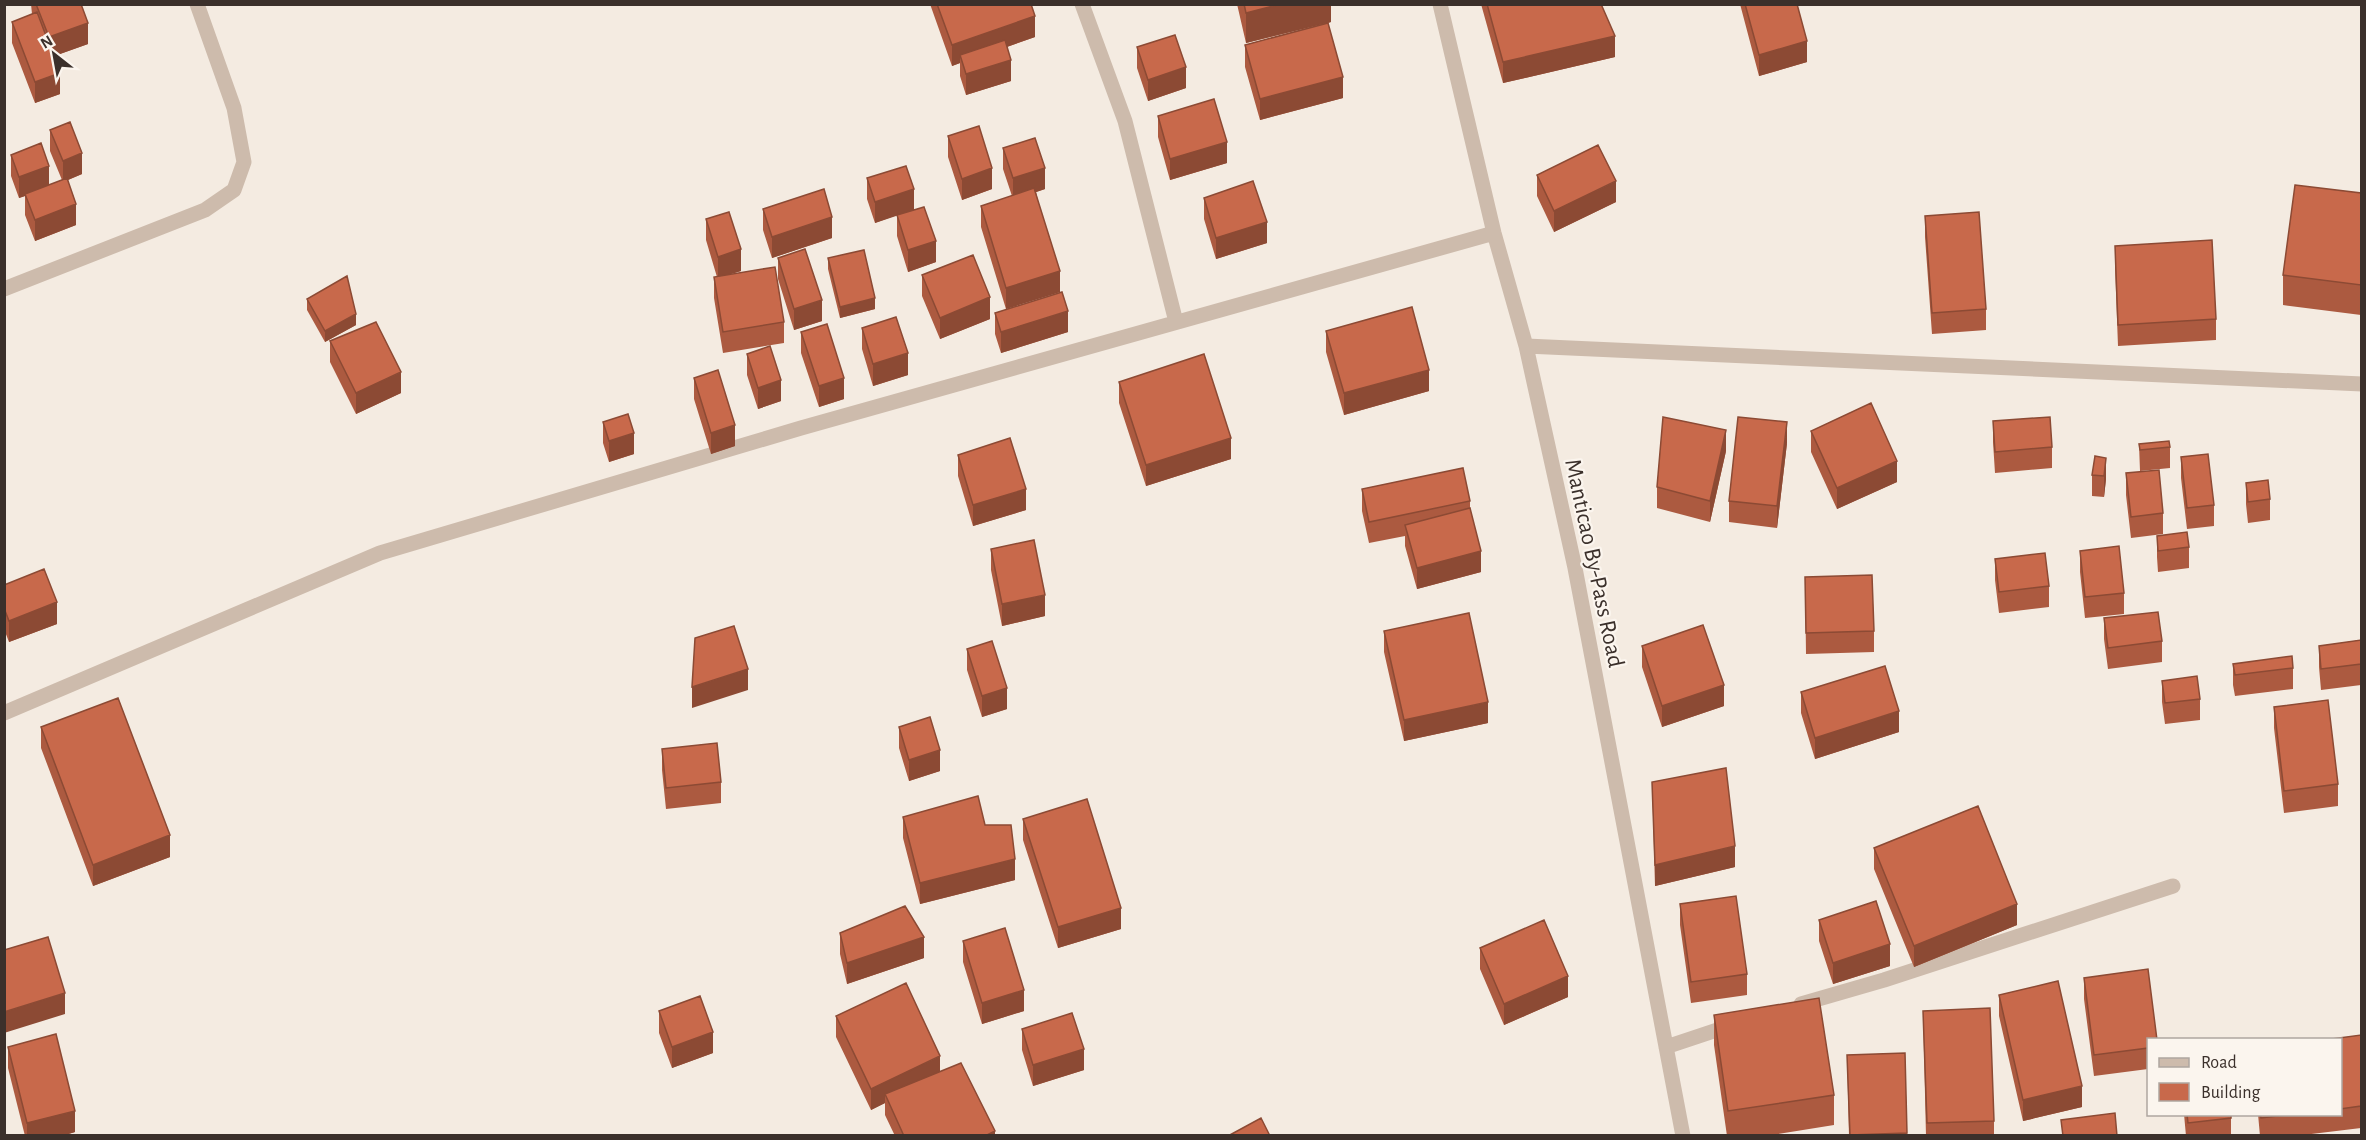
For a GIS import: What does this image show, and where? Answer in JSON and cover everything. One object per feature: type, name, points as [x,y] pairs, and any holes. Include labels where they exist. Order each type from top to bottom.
[{"type":"street","points":[[4,289],[205,210],[234,190],[244,162],[234,108],[196,4]]},
{"type":"street","points":[[1082,4],[1125,121],[1176,322]]},
{"type":"street","name":"Manticao By-Pass Road","points":[[1440,4],[1494,233],[1526,346],[1575,568],[1683,1136]]},
{"type":"street","points":[[4,713],[380,553],[801,428],[1494,233]]},
{"type":"street","points":[[1526,346],[2361,384]]},
{"type":"street","points":[[1781,1009],[1884,980],[2173,886]]},
{"type":"street","points":[[1666,1047],[1749,1019]]},
{"type":"building","points":[[36,4],[81,4],[88,23],[49,37]]},
{"type":"building","points":[[937,4],[1031,4],[1035,16],[952,45]]},
{"type":"building","points":[[1244,4],[1281,4],[1246,13]]},
{"type":"building","points":[[1487,4],[1601,4],[1615,36],[1503,62]]},
{"type":"building","points":[[1745,4],[1797,4],[1807,41],[1759,55]]},
{"type":"building","points":[[37,12],[60,73],[35,82],[12,22]]},
{"type":"building","points":[[1328,23],[1343,77],[1260,99],[1245,45]]},
{"type":"building","points":[[1175,35],[1186,67],[1148,80],[1137,47]]},
{"type":"building","points":[[1005,40],[1011,60],[966,74],[960,55]]},
{"type":"building","points":[[1214,99],[1227,142],[1170,159],[1158,116]]},
{"type":"building","points":[[70,122],[82,153],[63,161],[50,130]]},
{"type":"building","points":[[979,126],[992,168],[962,179],[948,136]]},
{"type":"building","points":[[1035,138],[1045,168],[1013,178],[1003,148]]},
{"type":"building","points":[[41,143],[49,166],[19,177],[11,155]]},
{"type":"building","points":[[1598,145],[1616,181],[1554,211],[1537,175]]},
{"type":"building","points":[[906,166],[914,189],[875,202],[867,178]]},
{"type":"building","points":[[67,178],[76,204],[35,220],[25,194]]},
{"type":"building","points":[[1253,181],[1267,222],[1216,238],[1204,198]]},
{"type":"building","points":[[2295,185],[2361,193],[2361,285],[2283,275]]},
{"type":"building","points":[[1034,188],[1060,271],[1006,288],[981,206]]},
{"type":"building","points":[[824,189],[832,217],[772,237],[763,209]]},
{"type":"building","points":[[924,207],[936,241],[908,250],[897,215]]},
{"type":"building","points":[[729,212],[741,249],[718,257],[706,219]]},
{"type":"building","points":[[1979,212],[1986,309],[1932,313],[1925,216]]},
{"type":"building","points":[[2212,240],[2216,319],[2118,325],[2115,246]]},
{"type":"building","points":[[805,249],[822,300],[794,309],[778,258]]},
{"type":"building","points":[[864,250],[875,298],[840,307],[828,258]]},
{"type":"building","points":[[973,255],[990,297],[940,318],[922,275]]},
{"type":"building","points":[[775,267],[784,322],[723,332],[714,277]]},
{"type":"building","points":[[347,276],[356,314],[325,331],[307,299]]},
{"type":"building","points":[[1062,292],[1068,311],[1001,332],[995,313]]},
{"type":"building","points":[[1412,307],[1429,370],[1344,393],[1326,331]]},
{"type":"building","points":[[896,317],[908,353],[873,364],[862,328]]},
{"type":"building","points":[[376,322],[401,372],[356,393],[330,341]]},
{"type":"building","points":[[827,324],[844,378],[819,386],[801,332]]},
{"type":"building","points":[[770,346],[781,380],[758,388],[747,354]]},
{"type":"building","points":[[1204,354],[1231,438],[1146,465],[1119,382]]},
{"type":"building","points":[[718,370],[735,425],[711,433],[694,378]]},
{"type":"building","points":[[1871,403],[1897,461],[1837,488],[1811,431]]},
{"type":"building","points":[[628,414],[634,433],[609,441],[603,422]]},
{"type":"building","points":[[1663,417],[1726,430],[1710,501],[1657,487]]},
{"type":"building","points":[[1738,417],[1787,422],[1777,506],[1729,501]]},
{"type":"building","points":[[2050,417],[2052,447],[1995,452],[1993,421]]},
{"type":"building","points":[[1010,438],[1026,489],[973,505],[958,455]]},
{"type":"building","points":[[2169,441],[2170,447],[2140,450],[2139,444]]},
{"type":"building","points":[[2208,454],[2214,505],[2187,508],[2181,457]]},
{"type":"building","points":[[2095,456],[2106,458],[2104,476],[2092,475]]},
{"type":"building","points":[[1463,468],[1470,501],[1369,522],[1362,489]]},
{"type":"building","points":[[2159,470],[2163,513],[2131,517],[2126,473]]},
{"type":"building","points":[[2268,480],[2270,499],[2248,502],[2246,483]]},
{"type":"building","points":[[1470,508],[1481,551],[1417,568],[1405,525]]},
{"type":"building","points":[[2187,532],[2189,547],[2158,551],[2157,536]]},
{"type":"building","points":[[1034,540],[1045,595],[1002,604],[991,549]]},
{"type":"building","points":[[2119,546],[2124,593],[2085,597],[2080,551]]},
{"type":"building","points":[[2045,553],[2049,586],[1999,592],[1995,559]]},
{"type":"building","points":[[44,569],[57,602],[9,621],[4,608],[4,585]]},
{"type":"building","points":[[1872,575],[1874,631],[1806,633],[1805,577]]},
{"type":"building","points":[[2158,612],[2162,641],[2108,648],[2104,618]]},
{"type":"building","points":[[1469,613],[1488,702],[1404,720],[1384,631]]},
{"type":"building","points":[[1703,625],[1724,685],[1662,706],[1642,646]]},
{"type":"building","points":[[734,626],[748,669],[692,687],[695,638]]},
{"type":"building","points":[[2361,640],[2361,664],[2321,669],[2319,646]]},
{"type":"building","points":[[992,641],[1007,688],[982,696],[967,649]]},
{"type":"building","points":[[2292,656],[2293,668],[2235,675],[2233,664]]},
{"type":"building","points":[[1885,666],[1899,711],[1815,738],[1801,692]]},
{"type":"building","points":[[2197,676],[2200,699],[2165,703],[2162,681]]},
{"type":"building","points":[[118,698],[170,835],[93,865],[41,727]]},
{"type":"building","points":[[2328,700],[2338,784],[2284,791],[2274,707]]},
{"type":"building","points":[[930,717],[940,750],[909,760],[899,727]]},
{"type":"building","points":[[717,743],[721,782],[666,788],[662,749]]},
{"type":"building","points":[[1726,768],[1735,846],[1655,865],[1652,782]]},
{"type":"building","points":[[978,796],[985,825],[1011,825],[1015,859],[920,883],[903,817]]},
{"type":"building","points":[[1087,799],[1121,908],[1058,927],[1023,819]]},
{"type":"building","points":[[1978,806],[2017,904],[1914,946],[1874,848]]},
{"type":"building","points":[[1736,896],[1747,974],[1691,982],[1680,904]]},
{"type":"building","points":[[1876,901],[1890,944],[1833,963],[1819,920]]},
{"type":"building","points":[[905,906],[924,937],[847,963],[840,933]]},
{"type":"building","points":[[1544,920],[1568,976],[1504,1004],[1480,948]]},
{"type":"building","points":[[1005,928],[1024,990],[982,1003],[963,941]]},
{"type":"building","points":[[48,937],[65,993],[4,1012],[4,950]]},
{"type":"building","points":[[2148,969],[2157,1038],[2147,1038],[2147,1048],[2094,1055],[2084,978]]},
{"type":"building","points":[[2058,981],[2082,1086],[2023,1100],[1999,995]]},
{"type":"building","points":[[906,983],[940,1056],[871,1089],[836,1016]]},
{"type":"building","points":[[700,996],[713,1032],[672,1047],[659,1011]]},
{"type":"building","points":[[1819,998],[1834,1095],[1728,1111],[1714,1015]]},
{"type":"building","points":[[1990,1008],[1994,1121],[1927,1123],[1923,1011]]},
{"type":"building","points":[[1072,1013],[1084,1049],[1033,1065],[1022,1029]]},
{"type":"building","points":[[56,1034],[75,1111],[27,1123],[8,1047]]},
{"type":"building","points":[[2361,1035],[2361,1106],[2342,1109],[2342,1038],[2339,1038]]},
{"type":"building","points":[[1905,1053],[1907,1133],[1850,1135],[1847,1055]]},
{"type":"building","points":[[961,1063],[995,1131],[985,1136],[904,1136],[885,1094]]},
{"type":"building","points":[[2115,1113],[2117,1136],[2063,1136],[2061,1120]]},
{"type":"building","points":[[2187,1116],[2231,1116],[2231,1118],[2188,1123]]},
{"type":"building","points":[[1261,1118],[1270,1136],[1228,1136]]}]
